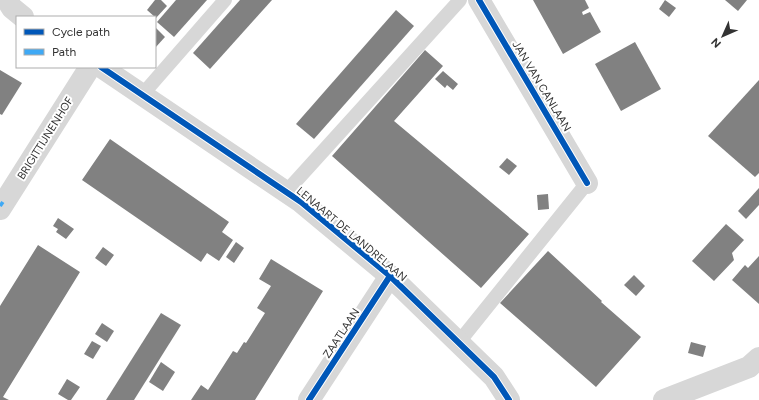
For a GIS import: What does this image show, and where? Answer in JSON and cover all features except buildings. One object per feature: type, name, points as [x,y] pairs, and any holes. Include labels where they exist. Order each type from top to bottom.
[{"type":"street","points":[[7,0],[12,8],[22,16]]},
{"type":"street","name":"JAN VAN CANLAAN","points":[[478,0],[587,182]]},
{"type":"street","name":"BRIGITTIJNENHOF","points":[[0,209],[89,68]]},
{"type":"street","name":"LENAART DE LANDRELAAN","points":[[102,68],[301,202],[390,276],[494,377],[509,400]]},
{"type":"street","name":"ZAATLAAN","points":[[309,400],[390,276]]},
{"type":"street","points":[[664,400],[749,367],[759,358]]},
{"type":"lane","points":[[142,95],[224,0]]},
{"type":"lane","points":[[286,192],[460,0]]},
{"type":"lane","points":[[459,342],[587,182]]},
{"type":"cycle path","points":[[479,0],[587,183]]},
{"type":"cycle path","points":[[102,68],[301,202],[390,276],[494,377],[509,400]]},
{"type":"cycle path","points":[[309,400],[390,276]]}]
